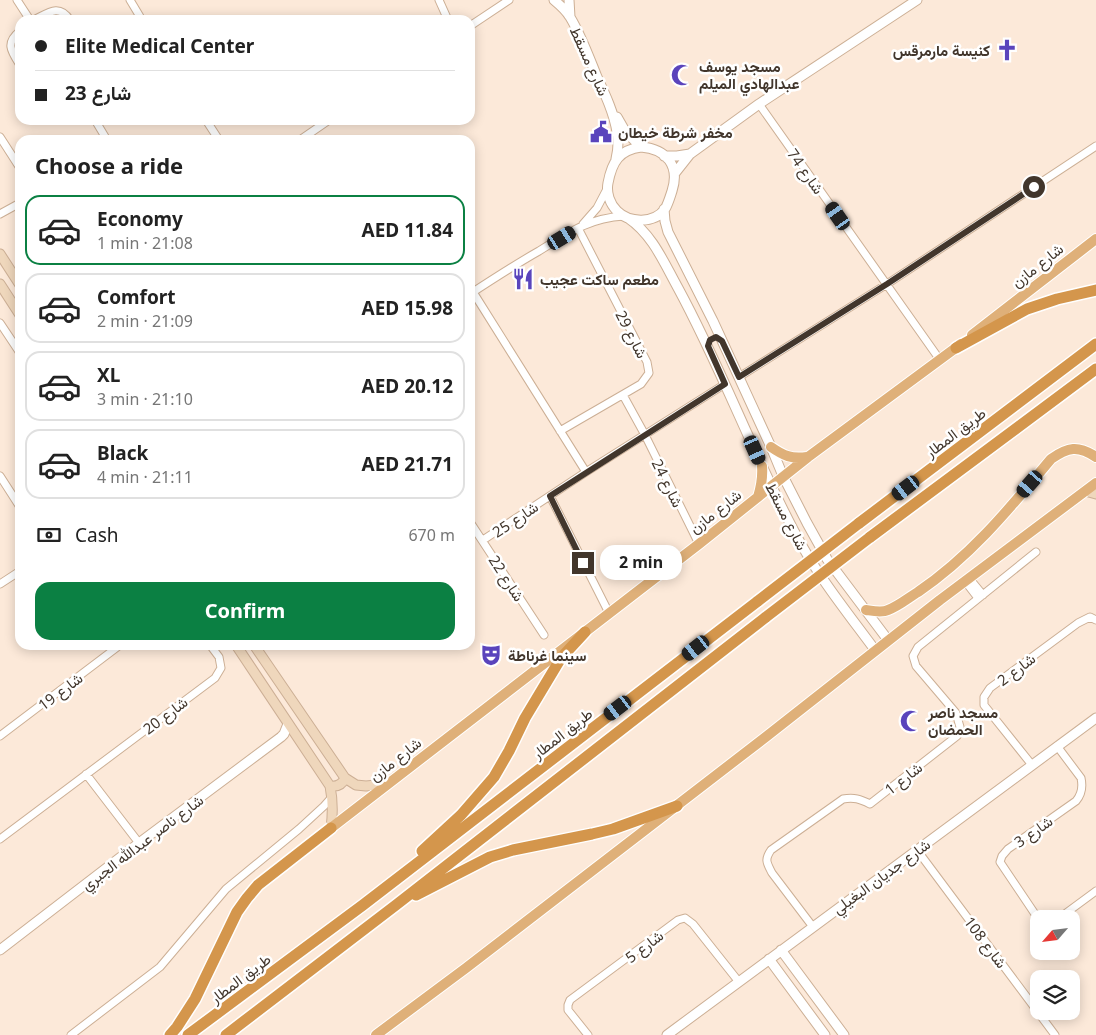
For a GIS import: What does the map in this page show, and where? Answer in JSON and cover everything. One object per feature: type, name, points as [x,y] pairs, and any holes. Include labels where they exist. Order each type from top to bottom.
[{"type":"highway","points":[[956,348],[1027,309],[1057,299],[1096,290]]},
{"type":"highway","name":"طريق المطار","points":[[188,1035],[362,905],[858,524],[1096,344]]},
{"type":"highway","points":[[226,1035],[869,538],[1096,369]]},
{"type":"highway","points":[[362,905],[461,815],[486,788],[502,765],[525,718],[561,658],[585,632]]},
{"type":"highway","points":[[396,905],[490,857],[513,850],[613,829],[676,806]]},
{"type":"highway","points":[[170,1035],[178,1027],[195,999],[237,912],[258,885],[331,828]]},
{"type":"main road","name":"شارع مازن","points":[[331,828],[698,544],[771,485],[956,348],[1096,239]]},
{"type":"main road","points":[[0,254],[15,278]]},
{"type":"main road","points":[[1,286],[15,307]]},
{"type":"main road","points":[[772,447],[782,455],[795,458],[808,457]]},
{"type":"main road","points":[[866,610],[887,611],[944,572],[971,549],[1051,459],[1061,452],[1072,449],[1082,450],[1096,458]]},
{"type":"main road","points":[[758,497],[763,477],[762,466]]},
{"type":"main road","points":[[376,1035],[474,962],[775,730],[967,579],[1096,483]]},
{"type":"main road","points":[[1085,491],[1096,494]]},
{"type":"main road","points":[[241,650],[247,662],[330,786],[333,809],[331,828]]},
{"type":"main road","points":[[258,650],[345,778],[356,785],[386,784]]},
{"type":"main road","points":[[247,662],[248,657],[252,654],[261,654]]},
{"type":"main road","points":[[330,786],[335,787],[339,785],[345,778]]},
{"type":"street","points":[[17,0],[27,15]]},
{"type":"street","points":[[130,0],[139,15]]},
{"type":"street","points":[[439,0],[446,15]]},
{"type":"street","points":[[475,23],[509,0]]},
{"type":"street","name":"شارع مسقط","points":[[554,0],[564,8],[570,18],[609,104],[618,135],[616,159]]},
{"type":"street","name":"شارع مسقط","points":[[569,0],[570,18]]},
{"type":"street","points":[[674,173],[690,154],[759,104],[918,0]]},
{"type":"street","points":[[43,15],[52,10],[58,10],[66,15]]},
{"type":"street","points":[[15,36],[10,45],[15,57]]},
{"type":"street","name":"شارع مسقط","points":[[609,104],[625,131],[640,147]]},
{"type":"street","name":"شارع 74","points":[[759,104],[940,360]]},
{"type":"street","points":[[307,135],[322,125]]},
{"type":"street","points":[[0,137],[15,160]]},
{"type":"street","points":[[739,377],[887,284],[1096,146]]},
{"type":"street","points":[[475,291],[497,275],[579,227],[600,219],[626,217],[639,220],[650,218],[660,213],[668,202],[675,181],[673,165],[653,149],[640,147],[628,150],[616,159],[607,189],[610,202],[614,208],[626,217]]},
{"type":"street","points":[[664,156],[690,154]]},
{"type":"street","points":[[579,227],[597,208],[607,189]]},
{"type":"street","points":[[0,214],[15,206]]},
{"type":"street","name":"شارع مسقط","points":[[664,209],[668,232],[713,321],[807,523],[827,559],[888,640]]},
{"type":"street","name":"شارع مسقط","points":[[626,217],[638,225],[651,240],[698,324],[771,485],[814,567],[875,650]]},
{"type":"street","name":"شارع 29","points":[[560,431],[641,384],[649,373],[647,362],[579,227]]},
{"type":"street","points":[[475,298],[586,472]]},
{"type":"street","points":[[698,324],[706,326],[713,321]]},
{"type":"street","points":[[0,323],[15,346]]},
{"type":"street","points":[[708,346],[710,340],[714,338],[722,341]]},
{"type":"street","name":"شارع 25","points":[[482,540],[725,384]]},
{"type":"street","name":"شارع 24","points":[[623,395],[698,544]]},
{"type":"street","points":[[1,480],[15,500]]},
{"type":"street","points":[[550,496],[608,613]]},
{"type":"street","name":"شارع 22","points":[[475,530],[544,635]]},
{"type":"street","name":"شارع 1","points":[[813,927],[772,873],[767,864],[767,856],[771,850],[843,799],[860,799],[870,804],[957,736],[960,727],[956,714],[916,666],[913,656],[918,647],[1036,552]]},
{"type":"street","points":[[0,584],[15,574]]},
{"type":"street","points":[[967,579],[981,596]]},
{"type":"street","name":"شارع 2","points":[[1032,765],[984,705],[984,697],[990,688],[1078,623],[1090,617],[1096,620]]},
{"type":"street","name":"شارع 19","points":[[0,736],[113,650]]},
{"type":"street","name":"شارع 20","points":[[0,839],[214,678],[221,668],[219,657],[214,650]]},
{"type":"street","name":"شارع جديان البغيلي","points":[[667,1035],[1096,718]]},
{"type":"street","points":[[288,724],[284,734],[295,734]]},
{"type":"street","name":"شارع ناصر عبدالله الجبري","points":[[0,950],[284,734]]},
{"type":"street","name":"شارع 3","points":[[1032,910],[1000,862],[1008,848],[1076,801],[1080,796],[1081,778],[1057,746]]},
{"type":"street","points":[[86,774],[139,843]]},
{"type":"street","points":[[71,1035],[160,968],[226,889],[306,824],[332,797]]},
{"type":"street","name":"شارع 108","points":[[917,850],[1055,1035]]},
{"type":"street","points":[[1070,910],[1096,891]]},
{"type":"street","name":"شارع 5","points":[[588,1035],[568,1010],[570,1000],[678,920],[685,918],[693,924],[739,982]]},
{"type":"street","points":[[781,950],[844,1035]]},
{"type":"street","points":[[769,959],[823,1033]]},
{"type":"street","points":[[810,1015],[817,1013],[822,1006]]},
{"type":"street","points":[[823,1033],[822,1026],[827,1020],[835,1022]]},
{"type":"place","name":"كنيسة مارمرقس","points":[[1007,50]]},
{"type":"place","name":"مسجد يوسف عبدالهادي الميلم","points":[[682,75]]},
{"type":"place","name":"مخفر شرطة خيطان","points":[[601,132]]},
{"type":"place","name":"مطعم ساكت عجيب","points":[[523,279]]},
{"type":"place","name":"سينما غرناطة","points":[[491,655]]},
{"type":"place","name":"مسجد ناصر الحمضان","points":[[911,721]]},
{"type":"route","points":[[583,563],[550,496],[725,384],[708,346],[710,340],[716,337],[722,341],[739,377],[887,284],[1034,187]]}]
